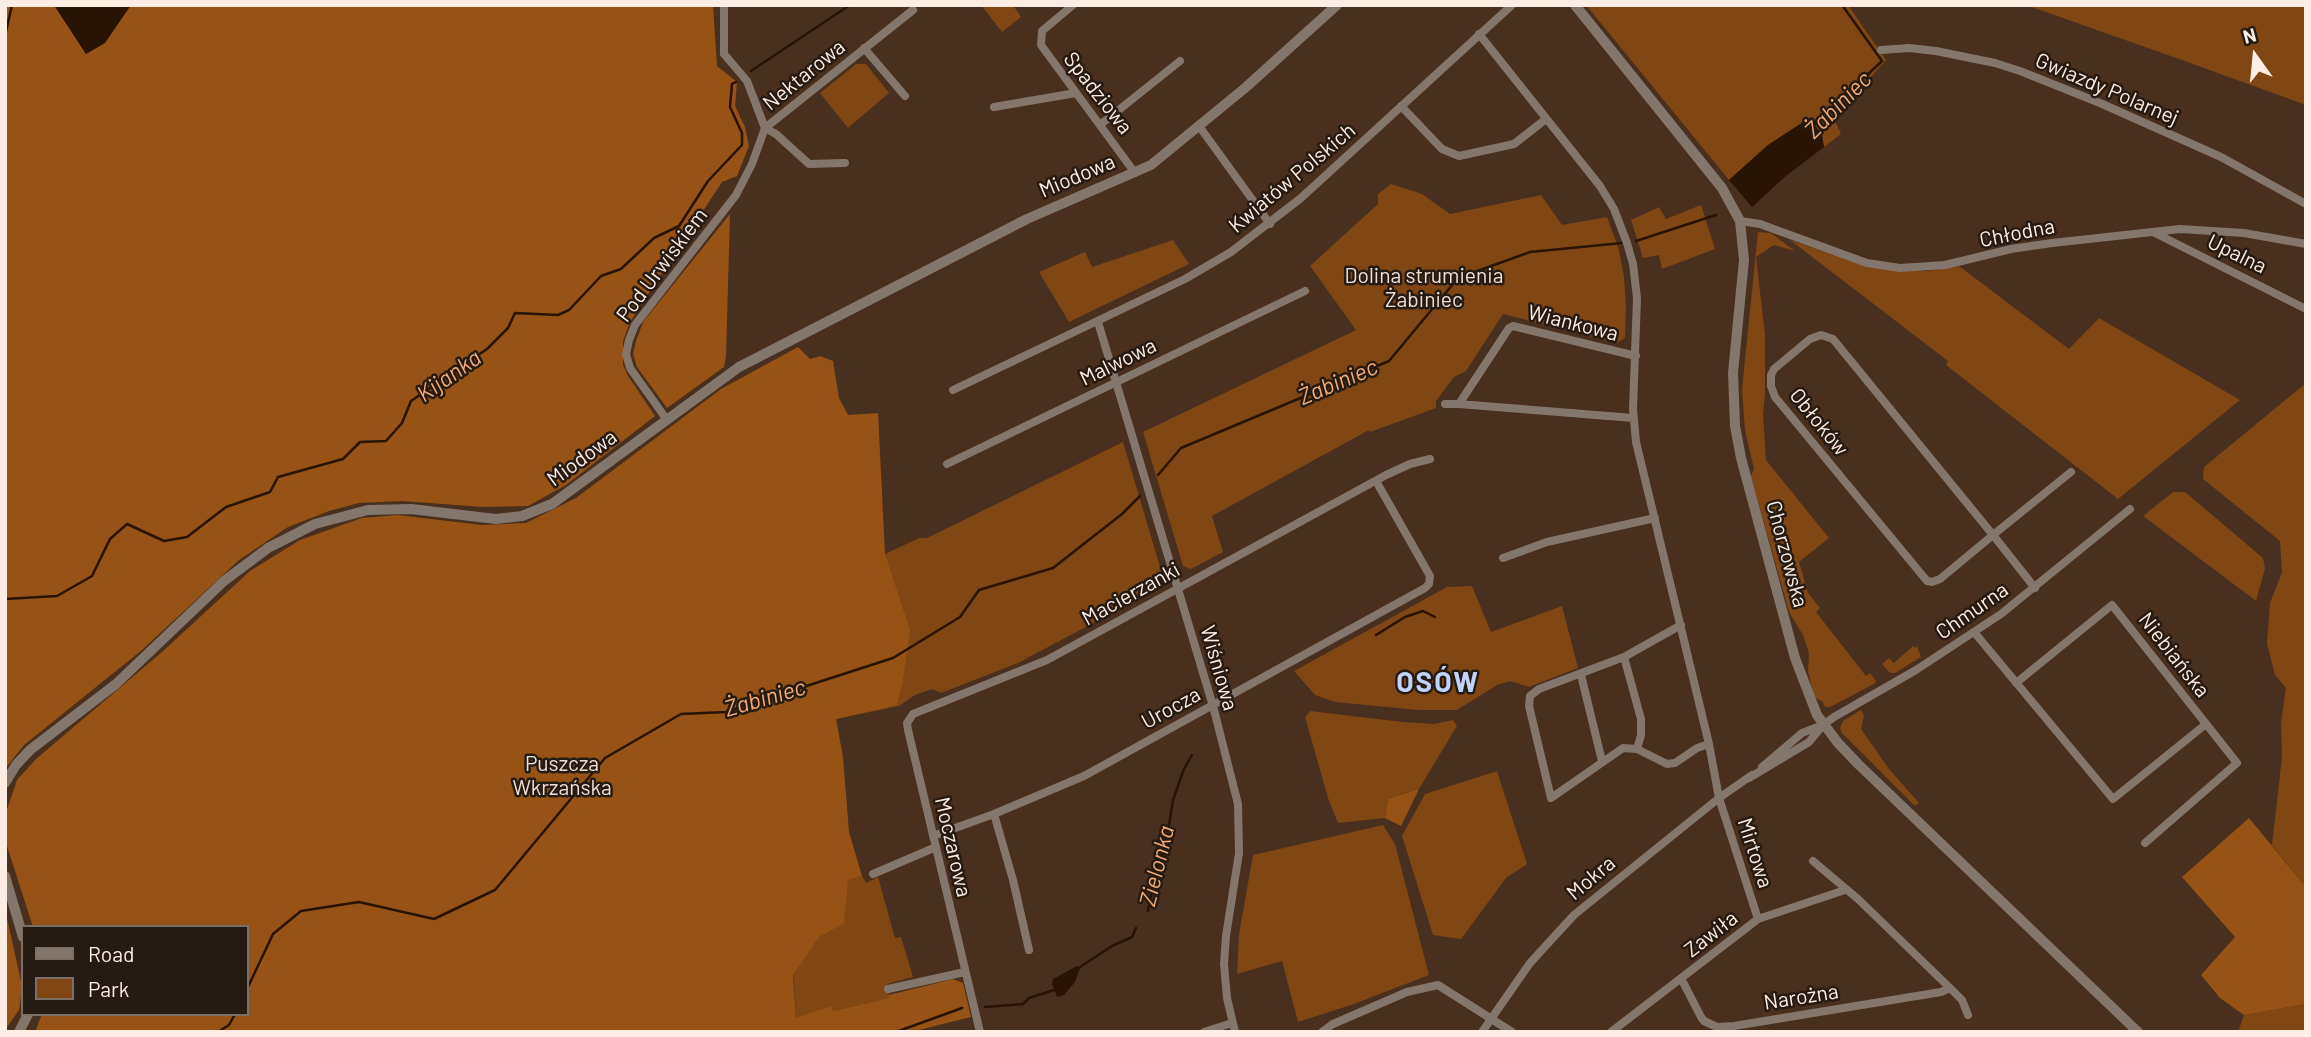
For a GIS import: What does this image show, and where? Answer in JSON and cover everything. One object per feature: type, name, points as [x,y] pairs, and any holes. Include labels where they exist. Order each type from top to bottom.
[{"type":"street","points":[[724,5],[724,54],[747,81],[765,128],[776,134],[809,164],[845,163]]},
{"type":"street","name":"Spadziowa","points":[[1073,5],[1042,31],[1040,40],[1043,50],[1135,173]]},
{"type":"street","name":"Miodowa","points":[[5,783],[30,750],[127,674],[237,570],[288,537],[330,519],[373,509],[411,509],[496,519],[533,512],[563,498],[739,367],[1027,219],[1153,163],[1263,73],[1337,5]]},
{"type":"street","name":"Kwiatów Polskich","points":[[953,390],[1097,322],[1215,262],[1270,224],[1511,5]]},
{"type":"street","name":"Chorzowska","points":[[1574,5],[1708,170],[1731,202],[1740,221],[1744,260],[1732,386],[1738,442],[1800,675],[1812,705],[1823,725],[1872,778],[2138,1032]]},
{"type":"street","name":"Nektarowa","points":[[765,128],[913,10]]},
{"type":"street","name":"Mirtowa","points":[[1479,34],[1600,186],[1622,226],[1633,264],[1637,298],[1633,418],[1636,442],[1709,744],[1719,798],[1758,919]]},
{"type":"street","name":"Nektarowa","points":[[864,48],[905,96]]},
{"type":"street","name":"Gwiazdy Polarnej","points":[[1881,50],[1909,48],[1936,51],[2020,71],[2221,157],[2306,204]]},
{"type":"street","points":[[1100,125],[1180,61]]},
{"type":"street","points":[[994,107],[1076,93]]},
{"type":"street","points":[[1401,106],[1442,149],[1459,156],[1514,144],[1546,119]]},
{"type":"street","points":[[1199,126],[1270,224]]},
{"type":"street","name":"Pod Urwiskiem","points":[[667,420],[630,368],[626,354],[629,340],[635,325],[736,195],[752,164],[765,128]]},
{"type":"street","name":"Chłodna","points":[[1740,221],[1760,224],[1867,263],[1900,268],[1945,265],[2052,243],[2194,229],[2244,233],[2306,244]]},
{"type":"street","name":"Upalna","points":[[2153,232],[2306,309]]},
{"type":"street","name":"Malwowa","points":[[947,464],[1305,291]]},
{"type":"street","name":"Wiśniowa","points":[[1097,322],[1231,772],[1240,822],[1239,853],[1225,951],[1225,975],[1233,1027]]},
{"type":"street","name":"Wiankowa","points":[[1459,404],[1509,328],[1513,326],[1636,356]]},
{"type":"street","name":"Obłoków","points":[[2035,588],[1993,535],[1830,337],[1821,335],[1810,339],[1774,369],[1771,383],[1775,397],[1923,579],[1932,582],[1940,579],[1993,535],[2071,472]]},
{"type":"street","points":[[1445,404],[1633,418]]},
{"type":"street","name":"Macierzanki","points":[[908,730],[909,719],[919,710],[1041,663],[1376,481],[1410,464],[1430,459]]},
{"type":"street","name":"Urocza","points":[[933,836],[1084,776],[1425,588],[1430,580],[1427,570],[1376,481]]},
{"type":"street","name":"Chmurna","points":[[1823,725],[1974,632],[2035,588],[2130,509]]},
{"type":"street","points":[[1503,558],[1547,542],[1655,518]]},
{"type":"street","name":"Niebiańska","points":[[2016,683],[2112,605],[2237,763],[2145,843]]},
{"type":"street","points":[[1681,625],[1624,657],[1539,689],[1530,696],[1529,702],[1551,799],[1619,749],[1637,749],[1667,764],[1675,763],[1697,748],[1709,744]]},
{"type":"street","name":"Niebiańska","points":[[1974,632],[2113,799],[2206,724]]},
{"type":"street","points":[[1624,657],[1641,719],[1641,735],[1637,749]]},
{"type":"street","points":[[1581,675],[1602,761]]},
{"type":"street","name":"Mokra","points":[[1482,1032],[1530,963],[1574,915],[1719,798],[1749,778],[1802,733],[1823,725]]},
{"type":"street","name":"Moczarowa","points":[[908,730],[979,1032]]},
{"type":"street","points":[[994,814],[1029,950]]},
{"type":"street","points":[[873,874],[936,848]]},
{"type":"street","points":[[1813,861],[1951,988],[1962,1000],[1968,1015]]},
{"type":"street","points":[[5,876],[21,930]]},
{"type":"street","name":"Zawiła","points":[[1611,1032],[1758,919],[1845,890]]},
{"type":"street","points":[[888,989],[965,972]]},
{"type":"street","name":"Narożna","points":[[1682,980],[1701,1017],[1717,1027],[1941,992],[1951,988]]},
{"type":"street","points":[[1322,1032],[1333,1024],[1406,992],[1438,985],[1512,1032]]},
{"type":"street","points":[[19,1032],[26,1016]]},
{"type":"street","points":[[1204,1032],[1233,1027]]},
{"type":"green space","points":[[5,5],[54,5],[86,54],[131,5],[713,5],[717,66],[737,82],[735,106],[745,127],[749,146],[737,176],[722,182],[630,322],[623,341],[623,365],[655,416],[566,485],[528,506],[483,507],[402,501],[359,503],[288,527],[239,560],[142,650],[24,745],[5,769]]},
{"type":"green space","points":[[981,5],[1013,5],[1021,17],[1002,32]]},
{"type":"green space","points":[[1586,5],[1848,5],[1886,60],[1834,119],[1841,134],[1824,147],[1822,136],[1768,145],[1729,180]]},
{"type":"green space","points":[[2026,5],[2306,5],[2306,105],[2182,60]]},
{"type":"green space","points":[[856,64],[866,64],[889,93],[848,128],[820,93]]},
{"type":"green space","name":"Dolina strumienia Żabiniec","points":[[1391,184],[1422,194],[1450,214],[1541,195],[1562,225],[1607,217],[1619,250],[1624,277],[1625,338],[1617,343],[1503,314],[1466,371],[1454,377],[1436,401],[1436,408],[1370,432],[1369,430],[1212,516],[1223,552],[1191,569],[1183,566],[1143,432],[1356,330],[1310,266],[1378,204],[1378,194]]},
{"type":"green space","points":[[1701,205],[1715,249],[1662,269],[1659,255],[1643,258],[1631,220],[1659,207],[1666,219]]},
{"type":"green space","points":[[730,214],[724,367],[667,408],[637,367],[633,354],[636,341],[643,322]]},
{"type":"green space","points":[[1758,232],[1771,233],[1795,251],[1774,245],[1756,257],[1765,335],[1763,414],[1766,460],[1829,538],[1799,562],[1808,593],[1820,608],[1816,612],[1866,676],[1870,673],[1876,681],[1830,707],[1825,707],[1823,702],[1814,697],[1808,671],[1809,653],[1803,635],[1789,612],[1751,476],[1754,469],[1745,430],[1742,389]]},
{"type":"green space","points":[[1173,240],[1189,264],[1069,322],[1039,272],[1085,252],[1092,267]]},
{"type":"green space","points":[[1790,240],[1873,268],[1927,271],[1959,266],[2069,349],[2099,318],[2240,400],[2118,499],[1946,365],[1948,361]]},
{"type":"green space","name":"Puszcza Wkrzańska","points":[[798,347],[810,359],[820,356],[833,361],[839,398],[848,415],[878,413],[885,554],[910,630],[897,705],[836,719],[843,757],[849,832],[862,876],[848,880],[844,923],[819,937],[793,975],[796,1018],[831,1006],[833,1011],[953,979],[963,983],[971,1017],[911,1032],[35,1032],[41,1016],[248,1016],[248,925],[32,925],[7,846],[5,815],[17,780],[36,759],[162,652],[250,571],[300,540],[362,518],[398,515],[481,525],[526,523],[576,498],[721,389]]},
{"type":"green space","points":[[2306,383],[2306,887],[2272,845],[2282,757],[2281,723],[2286,688],[2275,675],[2267,644],[2270,603],[2282,572],[2280,541],[2203,479],[2204,467]]},
{"type":"green space","points":[[1123,442],[1163,577],[1159,588],[1018,663],[941,693],[932,689],[915,695],[899,706],[836,719],[885,554],[919,538],[927,538]]},
{"type":"green space","points":[[2173,492],[2185,492],[2263,558],[2265,568],[2256,601],[2143,516]]},
{"type":"green space","points":[[1472,586],[1491,632],[1562,606],[1578,668],[1529,687],[1510,681],[1497,685],[1457,710],[1418,710],[1335,702],[1315,695],[1294,671],[1447,587]]},
{"type":"green space","points":[[1913,646],[1917,646],[1921,657],[1895,673],[1890,673],[1882,664],[1889,658],[1894,663]]},
{"type":"green space","points":[[1861,710],[1864,716],[1861,729],[1889,769],[1919,803],[1915,806],[1842,733],[1840,728],[1843,721]]},
{"type":"green space","points":[[1310,711],[1434,724],[1453,720],[1457,726],[1419,789],[1388,799],[1385,818],[1338,823],[1328,798],[1305,717]]},
{"type":"green space","points":[[1497,771],[1527,864],[1506,878],[1461,939],[1433,935],[1402,836],[1425,794]]},
{"type":"green space","points":[[1419,789],[1401,826],[1385,818],[1388,799]]},
{"type":"green space","points":[[2249,818],[2306,887],[2306,1004],[2244,1015],[2220,998],[2201,975],[2235,937],[2182,877]]},
{"type":"green space","points":[[1383,825],[1395,844],[1429,975],[1298,1022],[1282,961],[1237,974],[1239,934],[1253,855]]},
{"type":"green space","points":[[862,876],[866,883],[878,877],[895,938],[901,937],[913,977],[887,984],[890,998],[833,1011],[797,1032],[789,894]]},
{"type":"green space","points":[[5,909],[21,981],[21,994],[19,1010],[5,1030]]},
{"type":"green space","points":[[2306,1004],[2306,1032],[2238,1032],[2244,1015]]},
{"type":"shaded area","points":[[54,5],[131,5],[105,43],[86,54]]},
{"type":"shaded area","points":[[1803,122],[1816,127],[1822,136],[1824,147],[1787,175],[1752,207],[1729,180],[1768,145]]},
{"type":"shaded area","points":[[1077,966],[1080,968],[1075,982],[1064,995],[1057,997],[1053,979]]},
{"type":"waterway","points":[[5,36],[12,5]]},
{"type":"waterway","points":[[751,71],[850,5]]},
{"type":"waterway","name":"Żabiniec","points":[[1812,127],[1882,61],[1842,5]]},
{"type":"waterway","name":"Kijanka","points":[[5,599],[57,596],[92,576],[110,539],[127,524],[164,541],[187,537],[226,507],[270,492],[278,477],[343,459],[360,442],[386,441],[402,423],[411,401],[487,349],[508,328],[515,313],[558,315],[569,310],[601,276],[621,269],[654,238],[679,226],[708,181],[742,145],[742,133],[730,107],[732,84],[736,82]]},
{"type":"waterway","name":"Żabiniec","points":[[1636,241],[1716,215]]},
{"type":"waterway","name":"Żabiniec","points":[[1158,475],[1181,448],[1389,361],[1458,278],[1530,252],[1622,243]]},
{"type":"waterway","name":"Żabiniec","points":[[248,987],[273,934],[301,911],[359,902],[434,919],[495,890],[605,758],[681,714],[726,712],[893,658],[960,617],[979,590],[1053,568],[1122,514],[1140,496]]},
{"type":"waterway","points":[[1376,635],[1405,617],[1423,611],[1435,617]]},
{"type":"waterway","name":"Zielonka","points":[[1148,911],[1156,871],[1164,849],[1162,840],[1165,827],[1169,825],[1173,800],[1192,755]]},
{"type":"waterway","name":"Zielonka","points":[[1077,969],[1112,946],[1132,937],[1136,928]]},
{"type":"waterway","name":"Zielonka","points":[[985,1007],[1023,1004],[1029,998],[1054,990]]},
{"type":"waterway","name":"Zielonka","points":[[896,1032],[962,1008]]},
{"type":"waterway","name":"Żabiniec","points":[[218,1032],[229,1025],[234,1016]]},
{"type":"district","name":"OSÓW","points":[[1438,683]]}]
